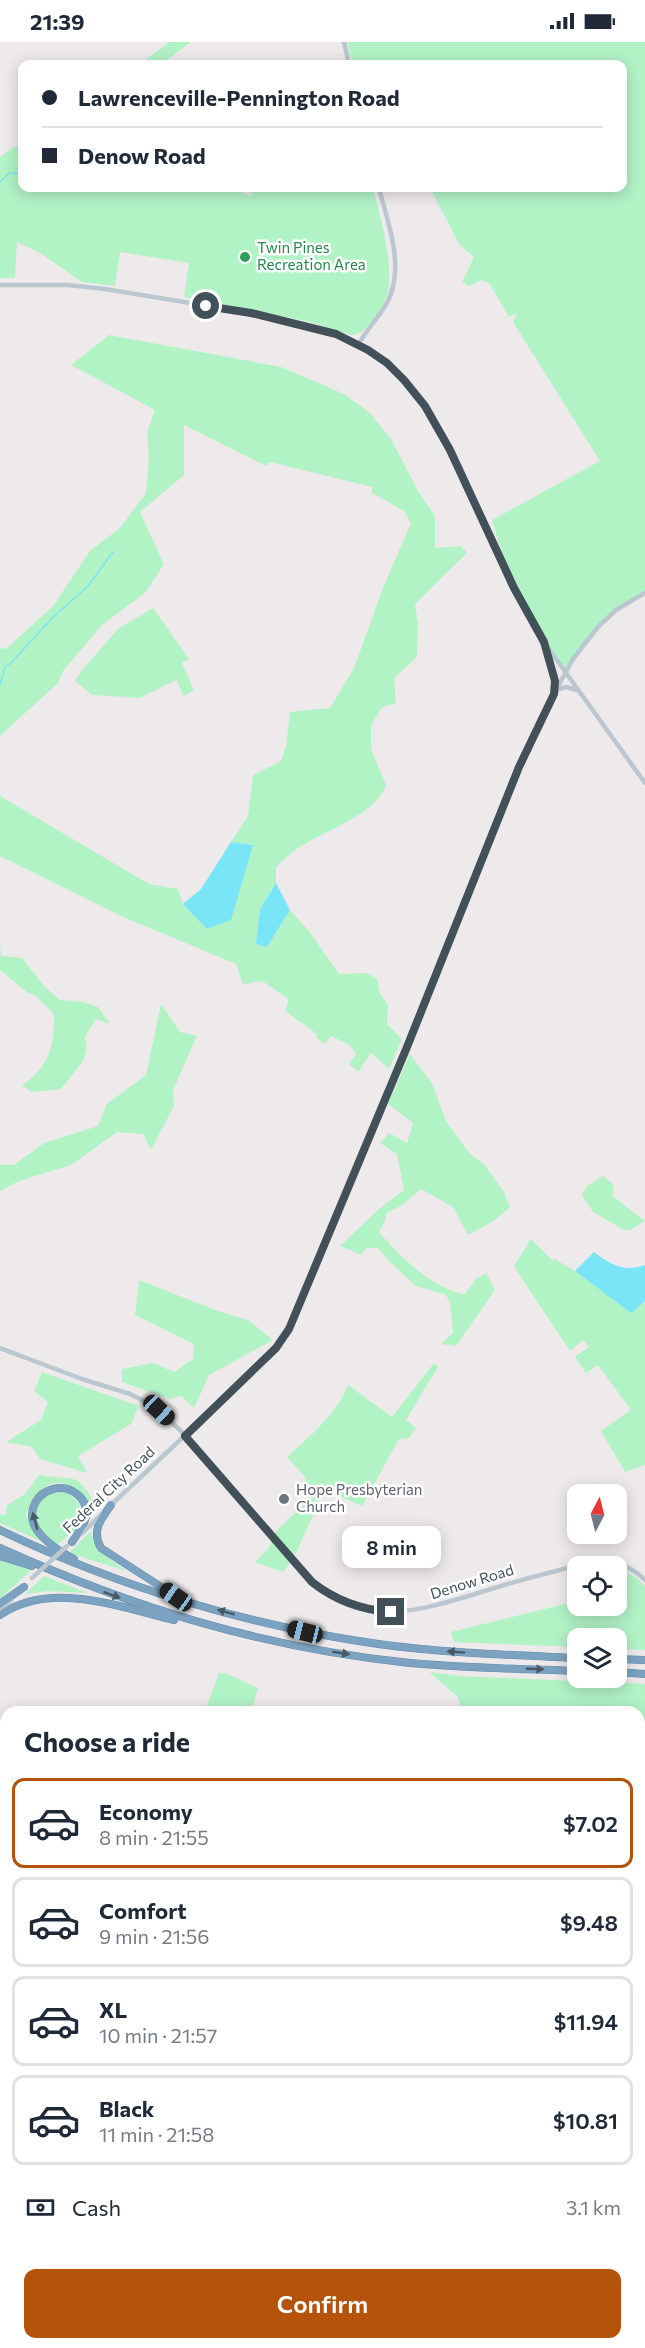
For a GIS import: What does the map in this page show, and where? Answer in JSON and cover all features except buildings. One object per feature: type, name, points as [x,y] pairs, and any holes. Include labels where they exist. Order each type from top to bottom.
[{"type":"highway","points":[[70,1544],[84,1523],[86,1514],[84,1504],[76,1493],[68,1489],[58,1488],[48,1491],[36,1501],[33,1511],[33,1521],[41,1535],[72,1558],[114,1578]]},
{"type":"highway","points":[[111,1505],[97,1527],[97,1540],[101,1548],[176,1597]]},
{"type":"highway","points":[[0,1530],[114,1578],[305,1632],[450,1652],[567,1657]]},
{"type":"highway","points":[[0,1548],[81,1583]]},
{"type":"highway","points":[[0,1556],[141,1605],[215,1627],[312,1648],[392,1661],[463,1667],[567,1671]]},
{"type":"highway","points":[[0,1604],[24,1587]]},
{"type":"highway","points":[[0,1615],[30,1600],[59,1598],[123,1608],[201,1627],[215,1627]]},
{"type":"highway","points":[[627,1659],[645,1660]]},
{"type":"highway","points":[[627,1673],[645,1674]]},
{"type":"street","points":[[344,42],[348,60]]},
{"type":"street","points":[[359,344],[388,301],[396,274],[393,248],[379,192]]},
{"type":"street","points":[[0,285],[68,285],[116,290],[251,313],[326,330],[359,344],[396,371],[415,393],[450,450],[518,596],[544,642],[610,731],[645,783]]},
{"type":"street","name":"Federal City Road","points":[[0,1610],[276,1348],[289,1329],[421,1014],[519,767],[555,692],[582,646],[607,618],[645,593]]},
{"type":"street","points":[[544,642],[555,681],[555,692],[566,687],[579,691]]},
{"type":"street","name":"Denow Road","points":[[0,1348],[82,1379],[139,1397],[159,1410],[185,1436],[306,1576],[328,1594],[357,1607],[391,1612],[423,1610],[524,1579],[599,1560],[626,1566],[645,1580]]},
{"type":"green space","points":[[169,42],[191,42],[167,60],[145,60]]},
{"type":"green space","points":[[347,42],[645,42],[645,592],[615,610],[565,669],[536,627],[506,566],[492,520],[600,461],[513,322],[517,313],[509,317],[489,283],[481,280],[469,286],[462,282],[474,257],[459,244],[432,192],[627,192],[627,60],[352,60]]},
{"type":"green space","points":[[18,146],[18,192],[242,192],[250,196],[253,192],[374,192],[385,236],[388,261],[389,286],[385,301],[364,330],[351,335],[306,321],[184,297],[189,263],[120,252],[115,286],[82,282],[40,253],[17,242],[15,278],[0,278],[0,157]]},
{"type":"green space","points":[[109,335],[281,367],[344,394],[370,413],[391,439],[418,491],[435,516],[435,548],[461,546],[467,553],[415,604],[418,623],[417,657],[394,678],[396,703],[381,708],[371,726],[371,749],[386,785],[381,795],[361,813],[298,848],[276,867],[276,883],[260,909],[256,944],[267,947],[290,910],[309,931],[339,974],[367,973],[377,979],[380,994],[388,1005],[387,1024],[402,1039],[389,1069],[371,1053],[358,1072],[349,1064],[356,1054],[350,1045],[331,1036],[325,1044],[316,1037],[317,1034],[285,1011],[289,999],[262,981],[243,984],[236,964],[123,917],[0,856],[0,796],[149,884],[178,889],[183,904],[253,845],[231,842],[248,816],[253,775],[281,761],[286,746],[290,712],[330,708],[354,668],[383,588],[411,523],[404,511],[372,493],[372,487],[270,462],[266,466],[184,425],[184,475],[140,512],[164,564],[146,592],[102,625],[63,671],[58,683],[0,736],[0,648],[6,649],[53,606],[90,551],[120,528],[146,493],[149,457],[147,432],[155,410],[71,365]]},
{"type":"green space","points":[[153,608],[189,659],[182,663],[194,690],[184,696],[176,680],[140,698],[92,695],[75,681],[119,628]]},
{"type":"green space","points":[[0,943],[1,956],[22,958],[45,987],[60,1000],[84,1002],[98,1007],[110,1024],[96,1019],[84,1038],[87,1043],[84,1060],[61,1089],[32,1092],[22,1086],[39,1070],[48,1055],[53,1037],[54,1014],[36,996],[28,993],[0,970]]},
{"type":"green space","points":[[161,1004],[180,1032],[197,1036],[173,1090],[174,1106],[151,1150],[143,1134],[117,1132],[71,1165],[19,1181],[0,1191],[0,1165],[14,1165],[44,1143],[98,1126],[107,1104],[146,1075]]},
{"type":"green space","points":[[410,1054],[432,1083],[446,1121],[469,1153],[484,1164],[504,1192],[510,1207],[495,1220],[468,1235],[453,1207],[421,1189],[401,1206],[386,1213],[385,1221],[379,1232],[396,1251],[429,1279],[453,1291],[465,1294],[476,1279],[486,1273],[495,1290],[456,1346],[441,1344],[453,1333],[450,1303],[446,1295],[416,1286],[378,1248],[366,1248],[361,1255],[340,1246],[379,1209],[404,1190],[397,1154],[380,1143],[389,1133],[407,1143],[413,1123],[388,1104]]},
{"type":"green space","points":[[603,1176],[614,1185],[612,1196],[645,1221],[630,1230],[624,1230],[593,1212],[582,1195],[587,1186]]},
{"type":"green space","points":[[531,1239],[554,1262],[553,1258],[575,1271],[631,1312],[645,1301],[645,1465],[625,1472],[601,1431],[631,1410],[598,1365],[586,1373],[575,1357],[589,1347],[583,1340],[570,1351],[514,1266]]},
{"type":"green space","points":[[139,1280],[218,1311],[248,1320],[273,1340],[209,1375],[194,1408],[181,1396],[170,1399],[122,1382],[122,1369],[153,1363],[174,1372],[193,1359],[194,1344],[135,1315]]},
{"type":"green space","points":[[434,1363],[438,1367],[406,1420],[416,1428],[409,1438],[399,1439],[362,1506],[325,1490],[293,1559],[283,1572],[255,1562],[269,1548],[277,1530],[307,1502],[305,1477],[287,1457],[330,1415],[348,1385],[392,1417]]},
{"type":"green space","points":[[42,1372],[139,1406],[131,1424],[78,1456],[87,1473],[40,1459],[32,1447],[6,1442],[41,1420],[48,1402],[34,1391]]},
{"type":"green space","points":[[39,1475],[68,1478],[78,1482],[97,1505],[95,1513],[87,1520],[78,1492],[69,1485],[58,1483],[51,1484],[40,1491],[26,1514],[31,1527],[43,1542],[0,1523],[0,1515],[6,1514],[7,1505],[24,1495]]},
{"type":"green space","points":[[63,1490],[76,1500],[82,1514],[77,1528],[57,1545],[40,1528],[36,1505],[48,1495]]},
{"type":"green space","points":[[91,1531],[100,1550],[126,1571],[69,1553]]},
{"type":"green space","points":[[0,1558],[31,1570],[0,1599]]},
{"type":"green space","points":[[627,1573],[637,1578],[645,1586],[645,1650],[627,1649],[627,1628],[567,1628],[567,1647],[454,1642],[451,1632],[567,1603],[567,1616],[627,1616]]},
{"type":"green space","points":[[44,1576],[88,1593],[49,1591],[25,1594]]},
{"type":"green space","points":[[429,1672],[461,1676],[567,1681],[567,1688],[627,1688],[627,1683],[645,1684],[645,1706],[461,1706],[457,1696]]},
{"type":"green space","points":[[219,1673],[225,1673],[258,1688],[253,1706],[207,1706]]},
{"type":"water","points":[[231,842],[253,845],[231,920],[207,929],[183,904],[201,889]]},
{"type":"water","points":[[276,883],[290,910],[267,947],[256,944],[260,909]]},
{"type":"water","points":[[594,1252],[624,1268],[645,1265],[645,1301],[631,1313],[575,1271]]},
{"type":"waterway","points":[[0,182],[9,173],[18,174]]},
{"type":"waterway","points":[[0,685],[5,667],[52,618],[88,586],[113,552]]},
{"type":"place","name":"Twin Pines Recreation Area","points":[[245,257]]},
{"type":"place","name":"Hope Presbyterian Church","points":[[284,1499]]},
{"type":"route","points":[[206,306],[314,327],[348,338],[387,363],[404,380],[425,406],[450,450],[514,588],[544,642],[556,686],[519,767],[445,955],[289,1329],[276,1348],[185,1436],[312,1582],[328,1594],[357,1607],[391,1612]]}]
